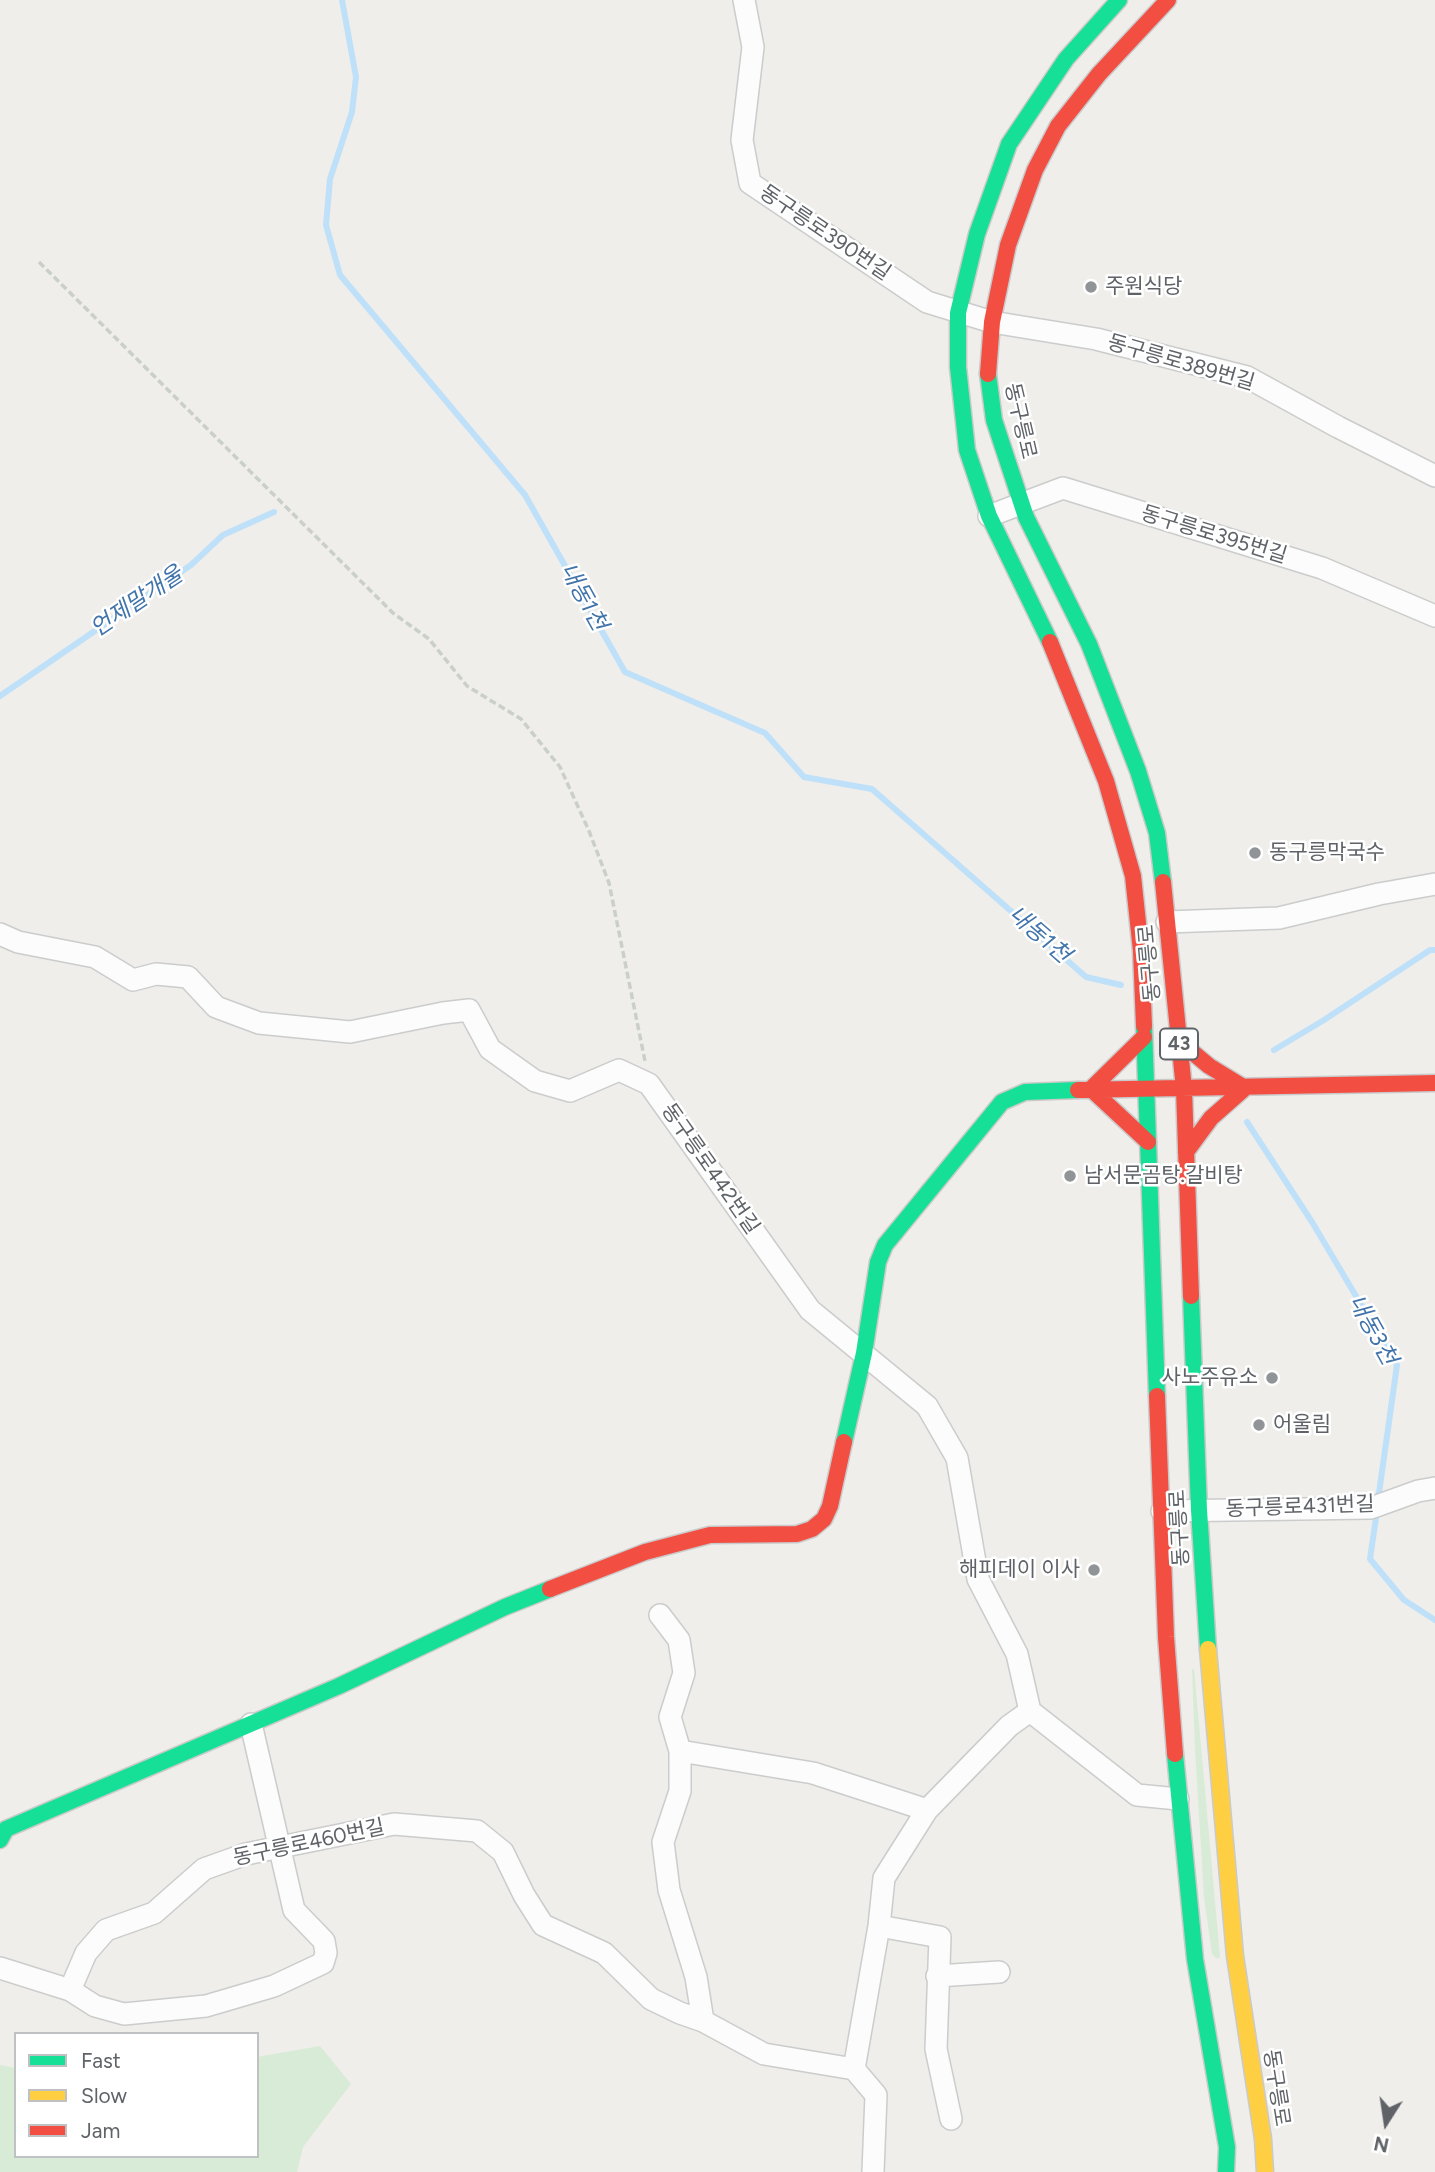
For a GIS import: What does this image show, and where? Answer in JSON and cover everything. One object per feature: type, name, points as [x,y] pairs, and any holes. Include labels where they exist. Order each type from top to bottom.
[{"type":"main road","name":"동구릉로","points":[[1119,0],[1066,59],[1009,144],[977,234],[958,313],[958,367],[967,450],[989,516],[1043,624],[1109,793],[1133,876],[1141,951],[1166,1637],[1178,1799],[1195,1959],[1227,2147],[1226,2172]]},
{"type":"main road","name":"동구릉로","points":[[1168,0],[1099,74],[1058,126],[1035,170],[1008,245],[992,322],[988,367],[994,420],[1026,517],[1089,644],[1138,771],[1157,834],[1184,1089],[1199,1510],[1220,1818],[1235,1956],[1263,2139],[1265,2172]]},
{"type":"main road","points":[[1091,1089],[1144,1037]]},
{"type":"main road","points":[[1179,1041],[1209,1066],[1245,1087]]},
{"type":"main road","points":[[0,1840],[6,1829],[339,1686],[505,1607],[646,1552],[710,1535],[797,1534],[812,1529],[824,1519],[830,1506],[864,1353],[878,1262],[886,1245],[1002,1102],[1025,1092],[1091,1089],[1435,1083]]},
{"type":"main road","points":[[1186,1152],[1211,1118],[1245,1087]]},
{"type":"main road","points":[[1091,1089],[1148,1142]]},
{"type":"street","name":"동구릉로390번길","points":[[744,0],[753,47],[742,140],[750,183],[927,302],[992,322]]},
{"type":"street","name":"동구릉로389번길","points":[[992,322],[1096,339],[1247,377],[1435,476]]},
{"type":"street","name":"동구릉로395번길","points":[[989,516],[1063,488],[1322,568],[1435,616]]},
{"type":"street","points":[[1167,922],[1279,918],[1379,894],[1435,884]]},
{"type":"street","name":"동구릉로442번길","points":[[0,934],[18,942],[95,957],[133,980],[156,974],[188,977],[216,1007],[259,1023],[350,1032],[469,1010],[490,1049],[535,1081],[570,1091],[619,1070],[649,1084],[810,1310],[927,1406],[957,1458],[978,1579],[1017,1654],[1030,1711]]},
{"type":"street","name":"동구릉로431번길","points":[[1162,1511],[1379,1505],[1418,1490],[1435,1488]]},
{"type":"street","points":[[660,1615],[679,1640],[684,1673],[670,1717],[680,1751],[680,1791],[663,1842],[669,1890],[696,1977],[703,2021]]},
{"type":"street","points":[[873,2172],[876,2095],[854,2069],[879,1926],[884,1878],[927,1810],[1009,1726],[1030,1711],[1137,1795],[1178,1799]]},
{"type":"street","points":[[0,1968],[70,1990],[95,2006],[124,2014],[205,2006],[274,1986],[323,1963],[326,1952],[324,1941],[294,1910],[251,1724]]},
{"type":"street","points":[[680,1751],[813,1773],[927,1810]]},
{"type":"street","name":"동구릉로460번길","points":[[70,1990],[86,1952],[106,1930],[154,1913],[204,1868],[246,1854],[394,1824],[477,1831],[503,1852],[524,1895],[543,1925],[604,1953],[651,1998],[703,2021],[764,2054],[854,2069]]},
{"type":"street","points":[[879,1926],[940,1937],[936,2049],[951,2119]]},
{"type":"street","points":[[937,1976],[999,1972]]},
{"type":"path","points":[[38,262],[393,612],[429,639],[467,686],[522,719],[561,767],[609,883],[649,1084]]},
{"type":"green space","points":[[1194,1668],[1220,1957],[1217,1959],[1212,1954],[1204,1897],[1195,1750]]},
{"type":"green space","points":[[320,2046],[351,2084],[303,2147],[297,2172],[0,2172],[0,2065],[14,2068],[14,2158],[259,2158],[259,2057]]},
{"type":"waterway","name":"내동1천","points":[[342,0],[356,77],[352,112],[330,179],[326,225],[340,275],[525,495],[625,672],[765,733],[804,777],[872,789],[1086,977],[1121,985]]},
{"type":"waterway","name":"언제말개울","points":[[0,696],[191,565],[223,535],[274,512]]},
{"type":"waterway","name":"내동1천","points":[[1274,1050],[1430,950],[1435,950]]},
{"type":"waterway","name":"내동3천","points":[[1247,1122],[1312,1222],[1397,1365],[1378,1500]]},
{"type":"waterway","name":"내동3천","points":[[1377,1511],[1370,1559],[1404,1600],[1435,1620]]},
{"type":"traffic: fast","points":[[1050,642],[989,516],[967,450],[958,367],[958,313],[977,234],[1009,144],[1066,59],[1119,0]]},
{"type":"traffic: fast","points":[[988,374],[994,420],[1026,517],[1089,644],[1138,771],[1157,833],[1163,882]]},
{"type":"traffic: fast","points":[[1144,1026],[1157,1396]]},
{"type":"traffic: fast","points":[[844,1442],[864,1353],[878,1262],[885,1245],[1002,1102],[1025,1092],[1078,1090]]},
{"type":"traffic: fast","points":[[1191,1296],[1199,1510],[1208,1649]]},
{"type":"traffic: fast","points":[[0,1840],[6,1829],[339,1686],[505,1607],[550,1589]]},
{"type":"traffic: fast","points":[[1175,1754],[1195,1959],[1227,2147],[1226,2172]]},
{"type":"traffic: slow","points":[[1208,1649],[1235,1956],[1263,2139],[1265,2172]]},
{"type":"traffic: jam","points":[[988,374],[992,322],[1008,245],[1035,170],[1058,126],[1099,74],[1168,0]]},
{"type":"traffic: jam","points":[[1050,642],[1106,781],[1133,876],[1141,951],[1144,1026]]},
{"type":"traffic: jam","points":[[1163,882],[1184,1089],[1191,1296]]},
{"type":"traffic: jam","points":[[1144,1037],[1091,1089],[1148,1142]]},
{"type":"traffic: jam","points":[[1179,1041],[1209,1066],[1245,1088],[1211,1118],[1186,1152]]},
{"type":"traffic: jam","points":[[1078,1090],[1435,1083]]},
{"type":"traffic: jam","points":[[1157,1396],[1166,1637],[1175,1754]]},
{"type":"traffic: jam","points":[[550,1589],[645,1552],[710,1535],[797,1534],[812,1529],[824,1519],[830,1506],[844,1442]]},
{"type":"place","name":"주원식당","points":[[1091,287]]},
{"type":"place","name":"동구릉막국수","points":[[1255,853]]},
{"type":"place","name":"남서문곰탕.갈비탕","points":[[1070,1176]]},
{"type":"place","name":"사노주유소","points":[[1272,1378]]},
{"type":"place","name":"어울림","points":[[1259,1425]]},
{"type":"place","name":"해피데이 이사","points":[[1094,1570]]}]
